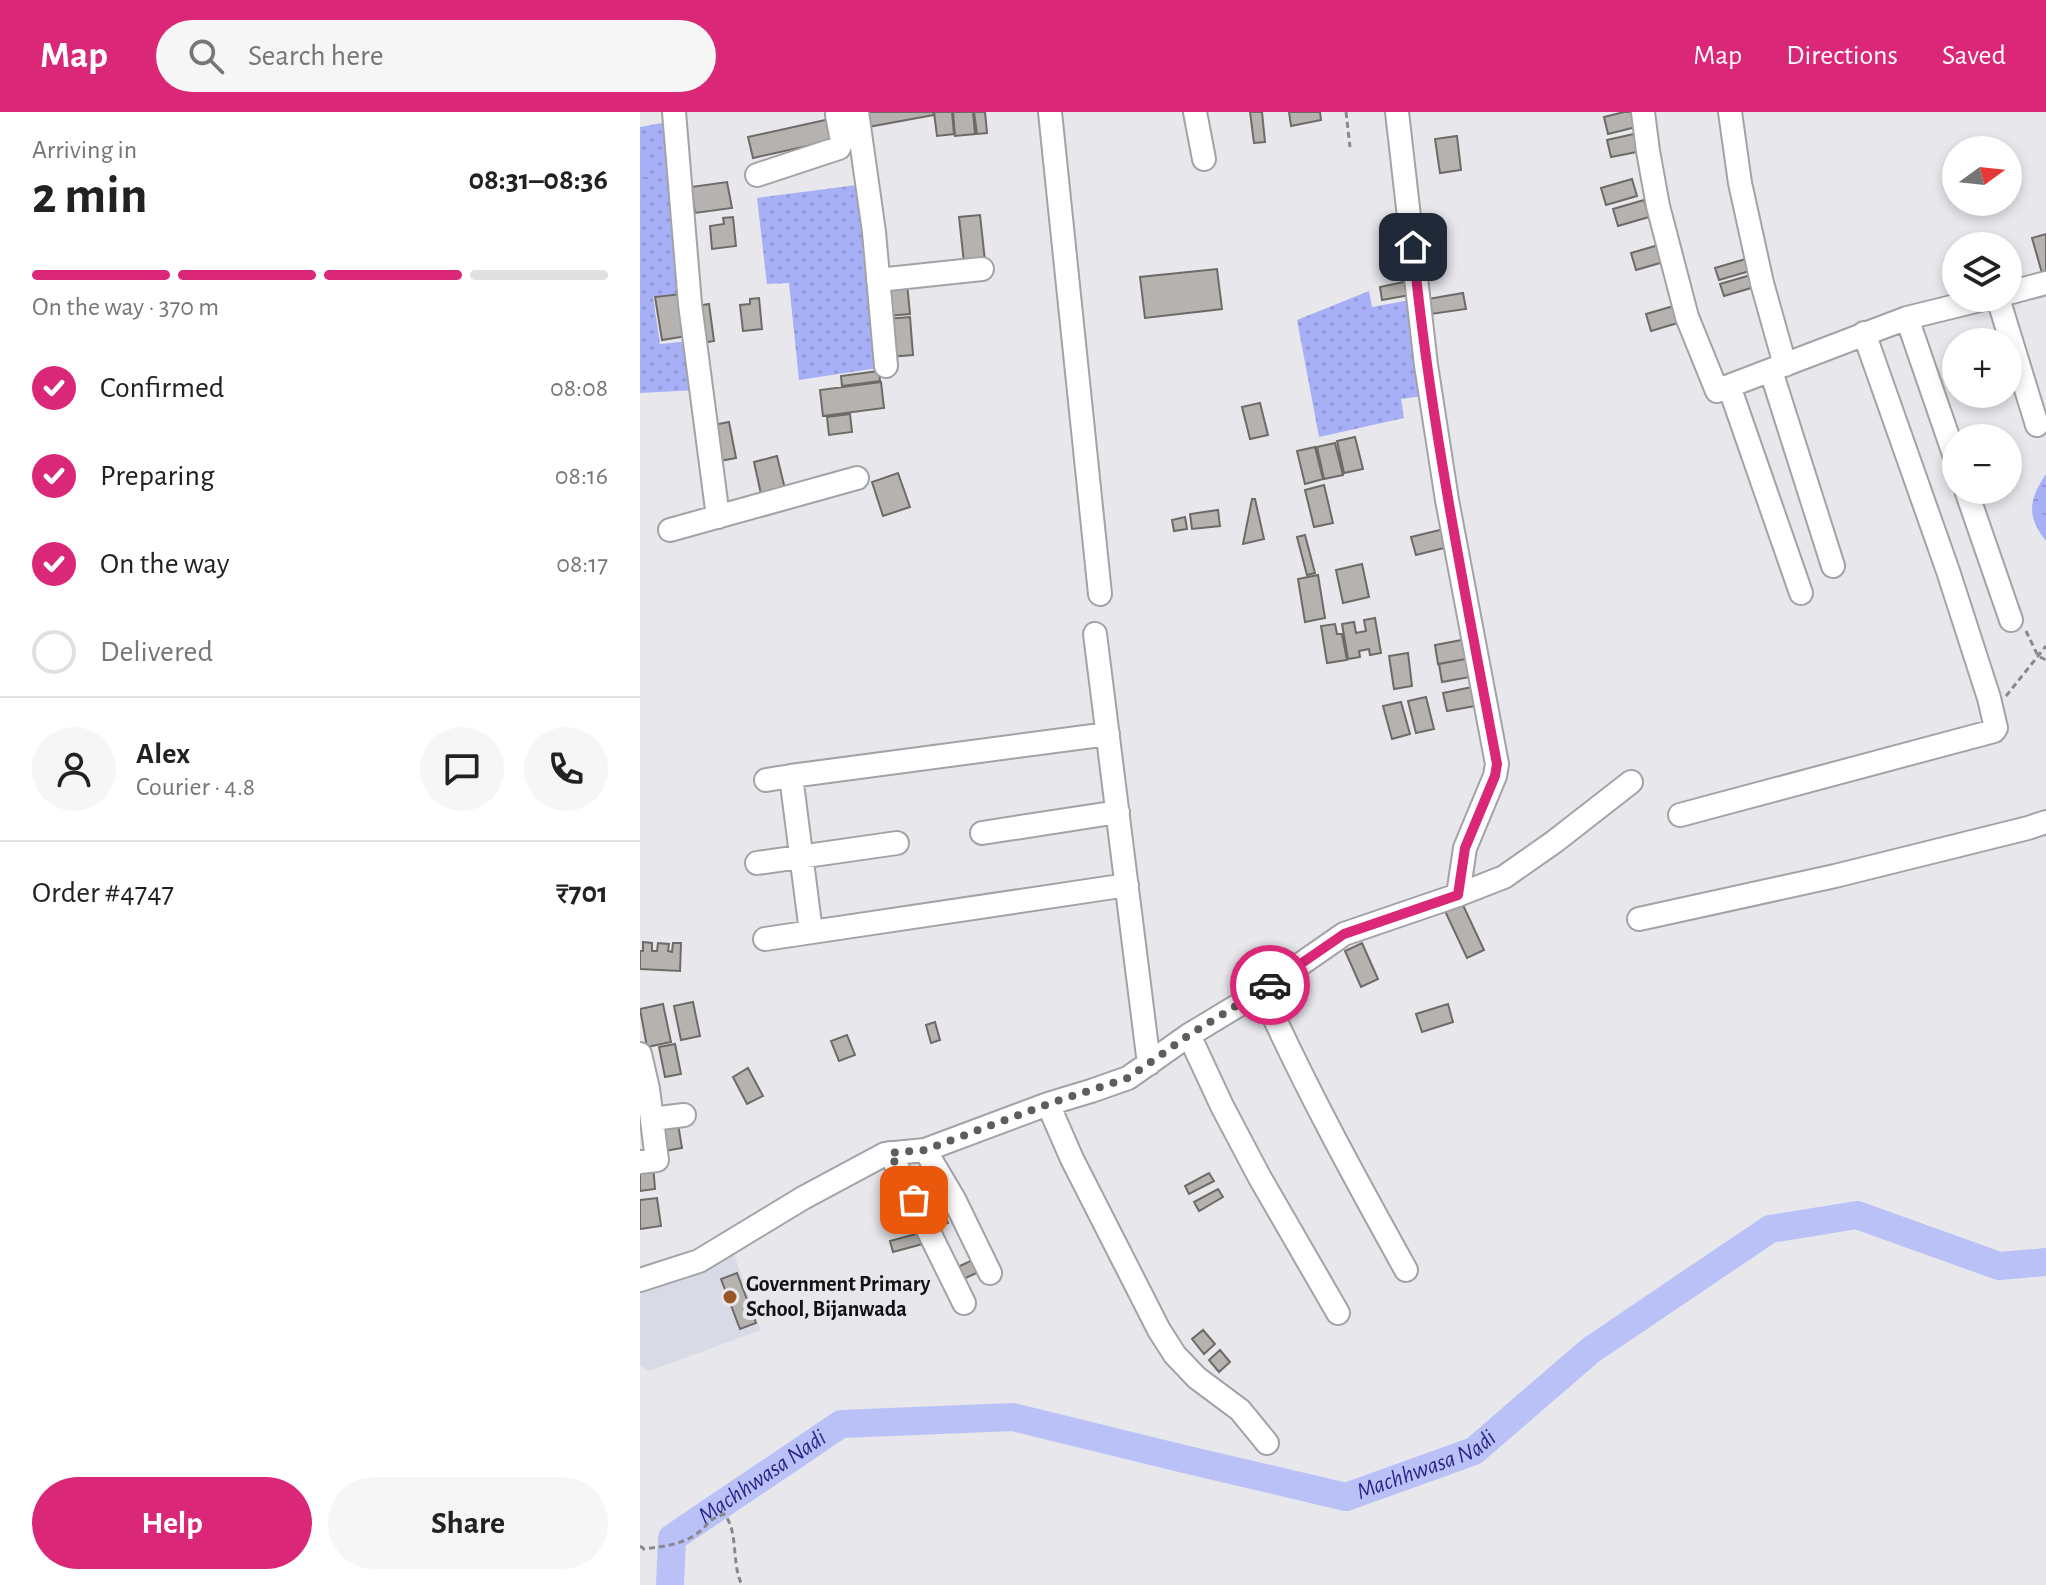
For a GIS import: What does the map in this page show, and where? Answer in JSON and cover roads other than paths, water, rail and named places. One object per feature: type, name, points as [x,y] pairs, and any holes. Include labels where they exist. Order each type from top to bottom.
[{"type":"street","points":[[674,112],[690,304],[718,517]]},
{"type":"street","points":[[757,175],[839,148],[842,141],[839,112]]},
{"type":"street","points":[[857,112],[876,174],[878,280],[886,366]]},
{"type":"street","points":[[1050,112],[1100,594]]},
{"type":"street","points":[[1195,112],[1204,159]]},
{"type":"street","points":[[1397,112],[1426,365],[1447,500],[1497,764],[1495,776],[1465,848],[1458,895]]},
{"type":"street","points":[[1643,112],[1658,206],[1687,317],[1717,391],[1864,333],[1942,309]]},
{"type":"street","points":[[1730,112],[1743,197],[1778,368],[1833,566]]},
{"type":"street","points":[[878,280],[982,269]]},
{"type":"street","points":[[2022,289],[2046,283]]},
{"type":"street","points":[[2002,312],[2037,425]]},
{"type":"street","points":[[1907,318],[1944,424]]},
{"type":"street","points":[[1680,815],[1994,731],[1996,725],[1992,707],[1948,571],[1864,333]]},
{"type":"street","points":[[1729,386],[1801,593]]},
{"type":"street","points":[[670,530],[857,478]]},
{"type":"street","points":[[1971,504],[2009,615]]},
{"type":"street","points":[[1095,634],[1149,1064]]},
{"type":"street","points":[[766,780],[1108,734]]},
{"type":"street","points":[[791,776],[811,932]]},
{"type":"street","points":[[640,1280],[699,1261],[803,1198],[885,1154],[925,1150],[1128,1078],[1344,934],[1504,877],[1631,782]]},
{"type":"street","points":[[982,833],[1118,812]]},
{"type":"street","points":[[1639,919],[1835,876],[2046,822]]},
{"type":"street","points":[[757,863],[897,843]]},
{"type":"street","points":[[765,939],[1127,885]]},
{"type":"street","points":[[1262,991],[1330,1132],[1406,1270]]},
{"type":"street","points":[[1189,1035],[1260,1178],[1338,1313]]},
{"type":"street","points":[[640,1054],[657,1160],[640,1162]]},
{"type":"street","points":[[1048,1104],[1072,1159],[1159,1330],[1175,1355],[1197,1378],[1240,1410],[1267,1443]]},
{"type":"street","points":[[652,1119],[684,1115]]},
{"type":"street","points":[[925,1150],[954,1199],[990,1273]]},
{"type":"street","points":[[890,1153],[964,1303]]},
{"type":"waterway","name":"Machhwasa Nadi","points":[[670,1585],[672,1538],[841,1424],[1013,1417],[1346,1497],[1474,1451],[1591,1350],[1770,1229],[1857,1215],[1999,1266],[2046,1262]]},
{"type":"place","name":"Government Primary School, Bijanwada","points":[[730,1297]]}]
